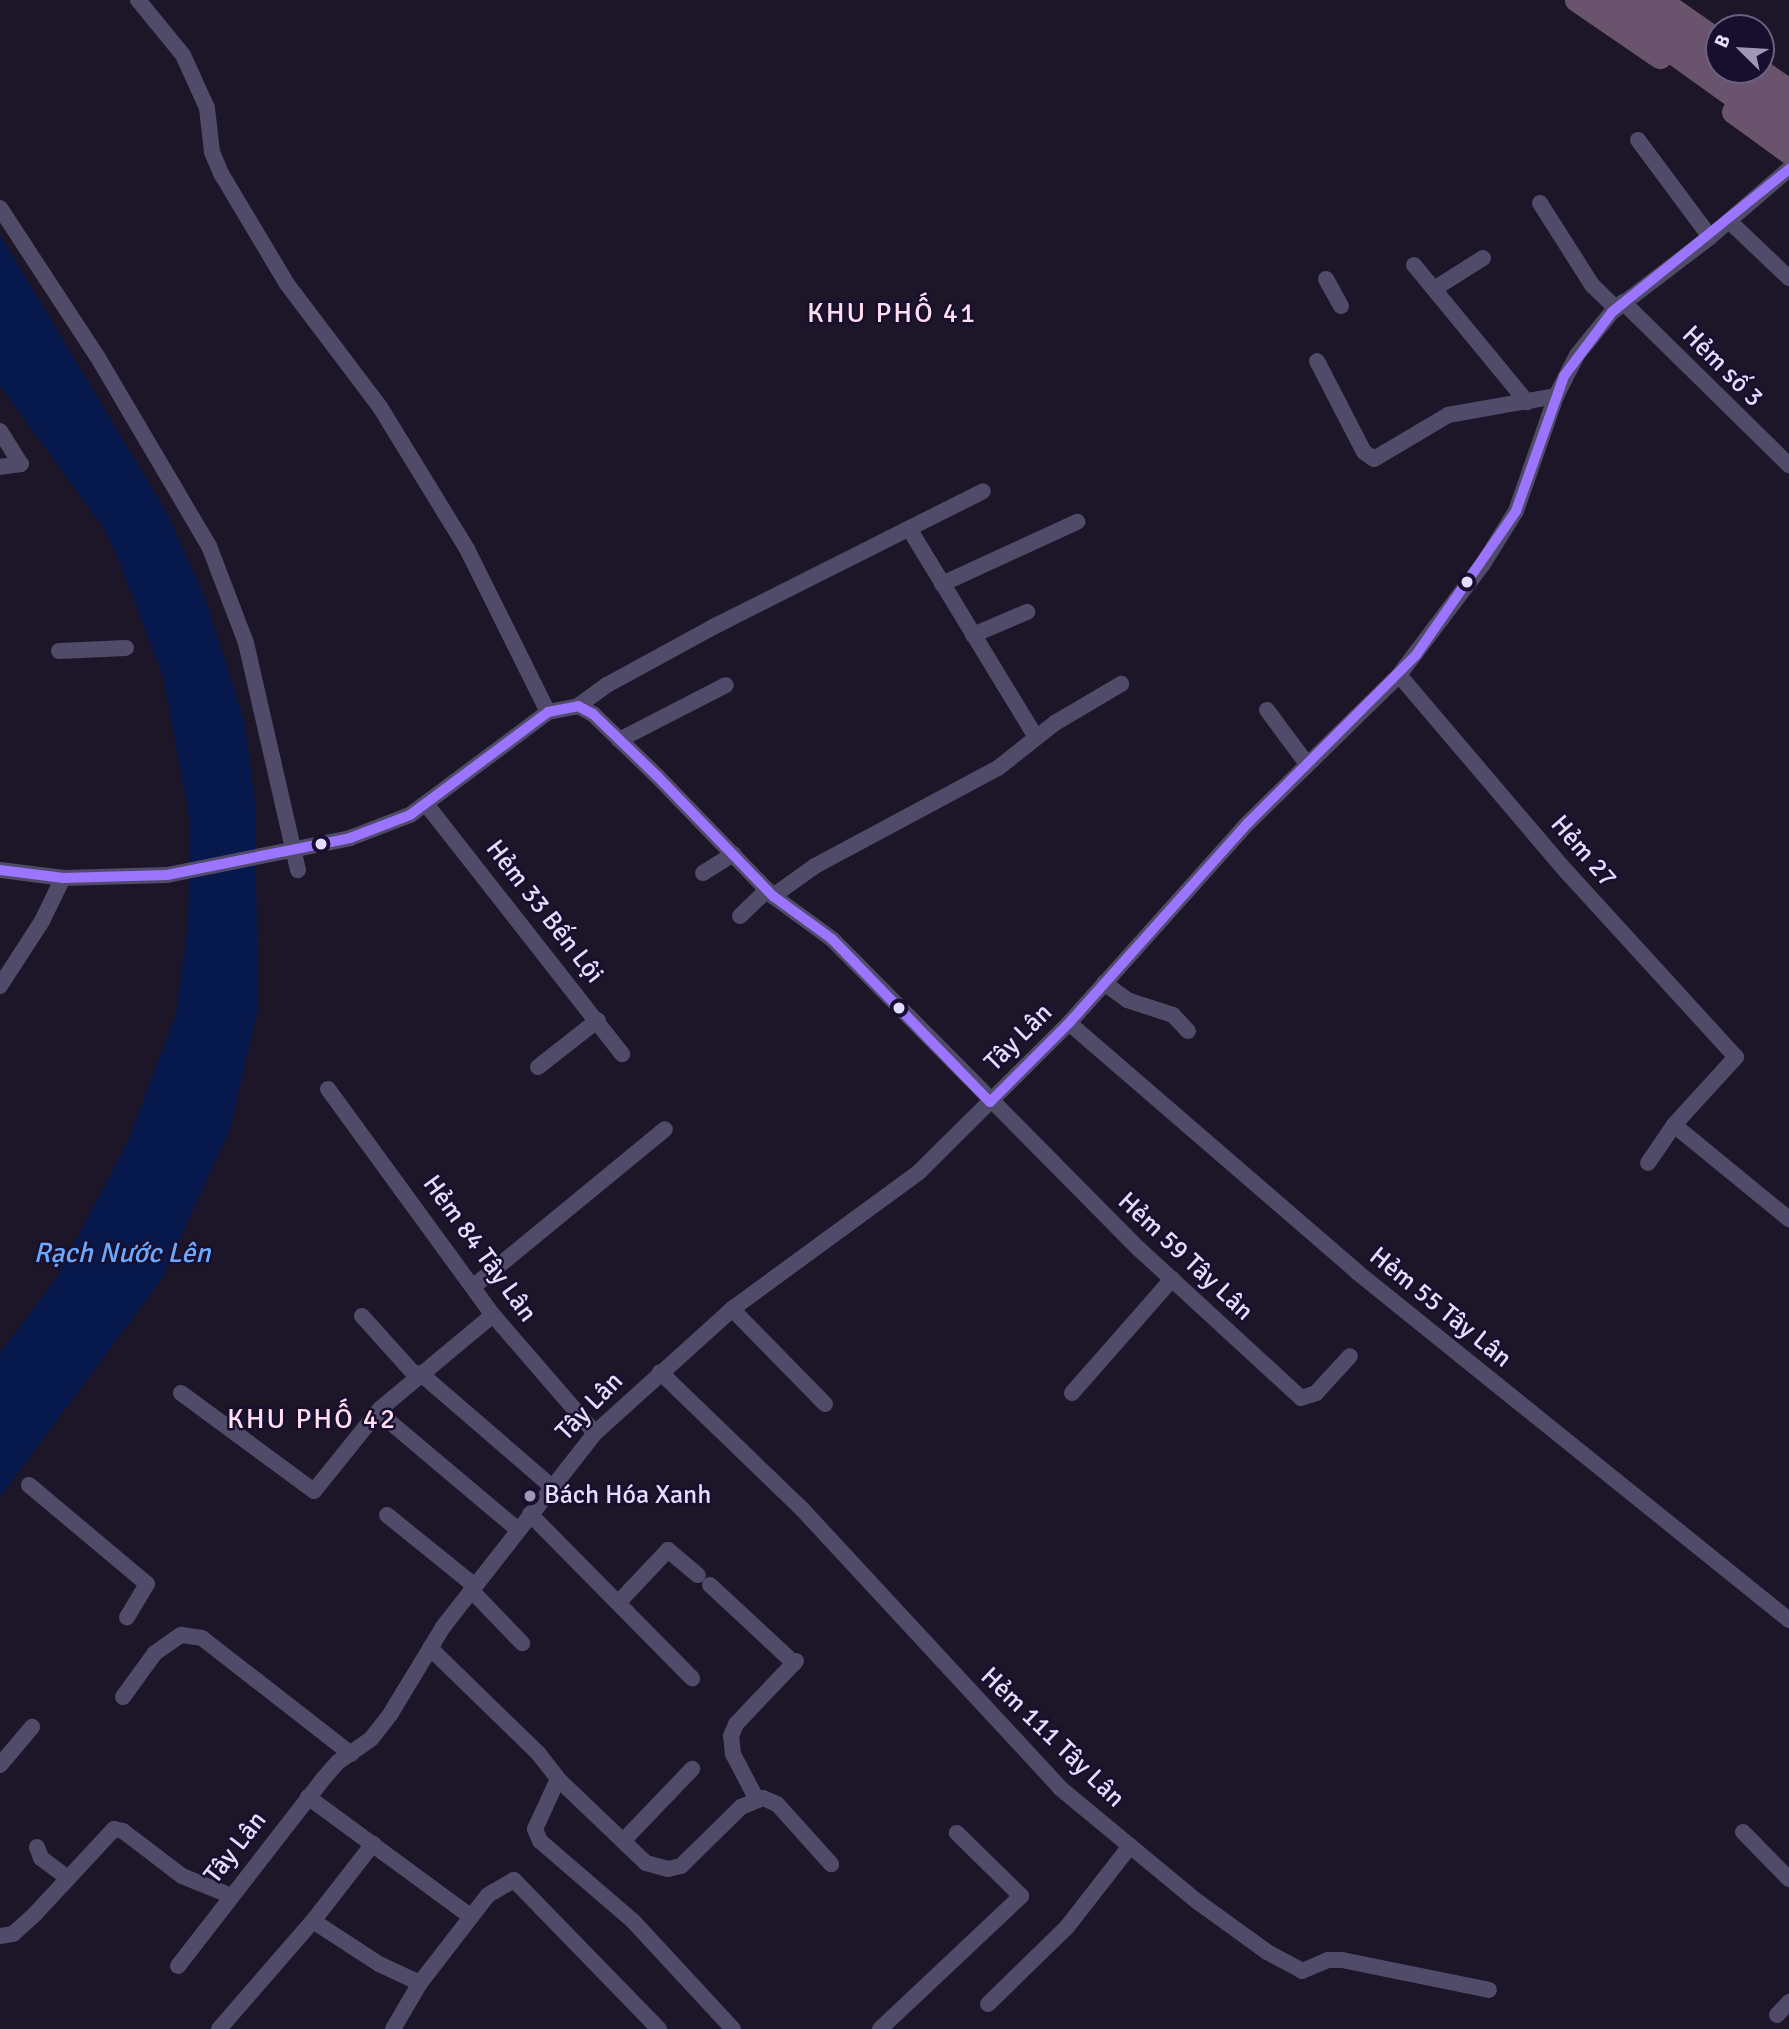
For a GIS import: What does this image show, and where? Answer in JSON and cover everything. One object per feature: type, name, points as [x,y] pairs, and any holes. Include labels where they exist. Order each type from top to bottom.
[{"type":"highway","points":[[1577,0],[1789,152]]},
{"type":"highway","points":[[1600,0],[1789,136]]},
{"type":"highway","points":[[1627,0],[1705,56]]},
{"type":"highway","points":[[1659,0],[1705,32]]},
{"type":"highway","points":[[1743,84],[1789,117],[1772,130],[1757,128]]},
{"type":"street","points":[[138,0],[183,55],[207,108],[217,163],[280,272],[380,407],[467,549],[548,712]]},
{"type":"street","points":[[1637,140],[1710,237]]},
{"type":"street","name":"Tây Lân","points":[[178,1966],[229,1895],[308,1797],[338,1762],[351,1754],[391,1713],[430,1648],[473,1588],[595,1433],[660,1371],[732,1309],[919,1172],[1069,1023],[1307,764],[1399,675],[1468,585],[1516,511],[1556,396],[1577,355],[1620,305],[1710,237],[1789,169]]},
{"type":"street","name":"Hẻm số 3","points":[[1540,203],[1592,285],[1620,305],[1789,465]]},
{"type":"street","points":[[0,208],[103,366],[209,546],[246,643],[275,780],[295,848],[298,870]]},
{"type":"street","points":[[1729,221],[1789,278]]},
{"type":"street","points":[[1434,289],[1482,258]]},
{"type":"street","points":[[1413,265],[1527,402]]},
{"type":"street","points":[[1326,279],[1341,306]]},
{"type":"street","points":[[1317,360],[1364,452],[1374,459],[1448,415],[1556,396]]},
{"type":"street","points":[[0,431],[22,464],[0,467]]},
{"type":"street","points":[[0,870],[63,878],[182,873],[266,853],[350,838],[426,804],[548,712],[578,706],[607,685],[713,627],[983,491]]},
{"type":"street","points":[[942,584],[1077,522]]},
{"type":"street","points":[[910,530],[1036,737]]},
{"type":"street","points":[[973,635],[1027,612]]},
{"type":"street","points":[[59,651],[126,648]]},
{"type":"street","name":"Hẻm 27","points":[[1399,675],[1566,871],[1736,1057],[1674,1125]]},
{"type":"street","points":[[740,916],[770,893],[815,866],[998,768],[1036,737],[1121,684]]},
{"type":"street","points":[[619,740],[726,685]]},
{"type":"street","name":"Hẻm 59 Tây Lân","points":[[578,706],[619,740],[770,893],[832,939],[990,1102],[1172,1279],[1301,1398],[1316,1393],[1350,1356]]},
{"type":"street","points":[[1267,710],[1307,764]]},
{"type":"street","name":"Hẻm 33 Bến Lội","points":[[426,804],[622,1054]]},
{"type":"street","points":[[703,873],[733,854]]},
{"type":"street","points":[[0,986],[42,921],[63,878]]},
{"type":"street","points":[[1104,983],[1127,1000],[1173,1015],[1188,1031]]},
{"type":"street","points":[[538,1067],[598,1020]]},
{"type":"street","name":"Hẻm 55 Tây Lân","points":[[1069,1023],[1357,1272],[1789,1620]]},
{"type":"street","name":"Hẻm 84 Tây Lân","points":[[328,1089],[493,1315],[595,1433]]},
{"type":"street","points":[[1648,1163],[1674,1125],[1789,1219]]},
{"type":"street","points":[[474,1286],[665,1129]]},
{"type":"street","points":[[1072,1393],[1172,1279]]},
{"type":"street","points":[[732,1309],[825,1404]]},
{"type":"street","points":[[181,1393],[314,1491],[378,1412],[493,1315]]},
{"type":"street","points":[[362,1316],[419,1375],[551,1486]]},
{"type":"street","name":"Hẻm 111 Tây Lân","points":[[660,1371],[802,1509],[1060,1788],[1266,1952],[1302,1971],[1328,1959],[1342,1960],[1489,1990]]},
{"type":"street","points":[[378,1412],[518,1530]]},
{"type":"street","points":[[29,1485],[147,1584],[127,1617]]},
{"type":"street","points":[[530,1514],[692,1678]]},
{"type":"street","points":[[387,1516],[473,1588],[522,1643]]},
{"type":"street","points":[[618,1603],[668,1550],[795,1662],[736,1724],[731,1736],[733,1754],[757,1800]]},
{"type":"street","points":[[123,1697],[155,1653],[181,1635],[202,1638],[351,1754]]},
{"type":"street","points":[[430,1648],[538,1753],[558,1779],[646,1863],[668,1869],[681,1866],[741,1807],[757,1800],[777,1804],[831,1864]]},
{"type":"street","points":[[0,1765],[32,1727]]},
{"type":"street","points":[[623,1841],[692,1769]]},
{"type":"street","points":[[558,1779],[535,1829],[540,1841],[633,1921],[733,2029]]},
{"type":"street","points":[[308,1797],[470,1916]]},
{"type":"street","points":[[1,1936],[13,1934],[114,1829],[124,1831],[183,1876],[229,1895]]},
{"type":"street","points":[[1744,1832],[1789,1878]]},
{"type":"street","points":[[880,2029],[1021,1896],[957,1833]]},
{"type":"street","points":[[219,2029],[313,1921],[373,1844]]},
{"type":"street","points":[[988,2004],[1067,1927],[1130,1846]]},
{"type":"street","points":[[37,1847],[41,1858],[68,1878]]},
{"type":"street","points":[[393,2029],[420,1983],[470,1916],[488,1895],[513,1880],[659,2029]]},
{"type":"street","points":[[313,1921],[379,1964],[420,1983]]},
{"type":"street","points":[[1777,2015],[1789,2002]]},
{"type":"water","name":"Rạch Nước Lên","points":[[0,235],[167,513],[205,598],[244,720],[255,801],[258,1009],[230,1129],[161,1280],[0,1497],[0,1353],[55,1280],[128,1141],[176,1014],[188,925],[190,821],[163,677],[119,561],[105,530],[0,386]]},
{"type":"transit line","points":[[990,1102],[1069,1023],[1248,823],[1416,655],[1516,511],[1564,376],[1612,312],[1789,169]]},
{"type":"transit line","points":[[578,706],[593,714],[657,776],[773,896],[832,939],[990,1102]]},
{"type":"transit line","points":[[0,870],[63,878],[167,875],[350,838],[410,815],[548,712],[578,706]]},
{"type":"place","name":"Bách Hóa Xanh","points":[[530,1496]]},
{"type":"district","name":"KHU PHỐ 41","points":[[892,313]]},
{"type":"district","name":"KHU PHỐ 42","points":[[312,1419]]}]
